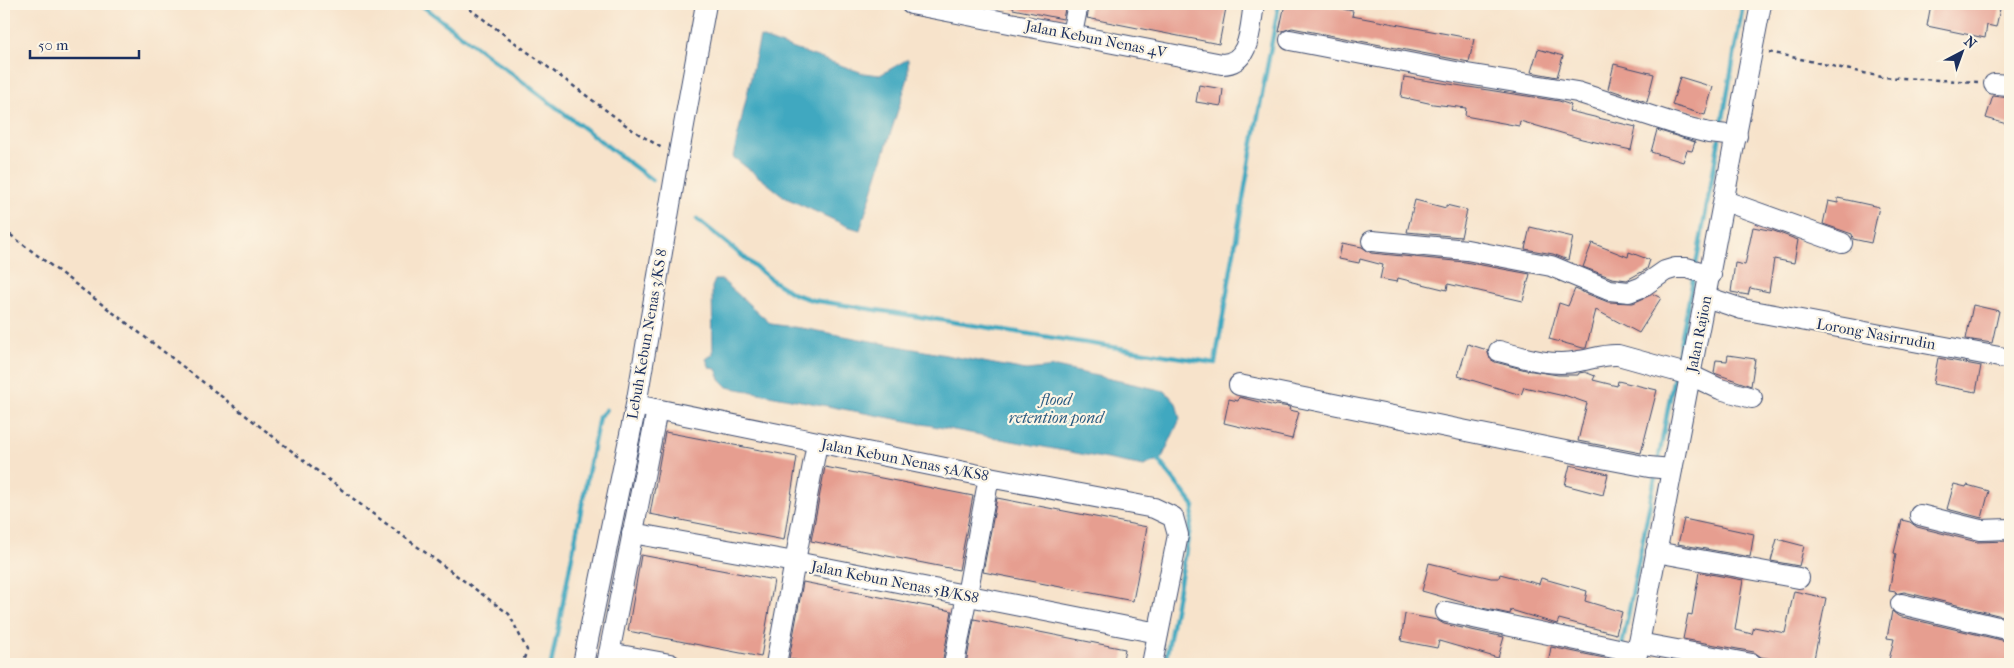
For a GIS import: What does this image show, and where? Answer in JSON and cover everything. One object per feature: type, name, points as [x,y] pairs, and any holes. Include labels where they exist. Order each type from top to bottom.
[{"type":"street","name":"Lebuh Kebun Nenas 3/KS 8","points":[[584,664],[636,405],[706,4]]},
{"type":"street","name":"Jalan Kebun Nenas 4V","points":[[911,4],[1222,64],[1231,64],[1239,59],[1245,50],[1254,4]]},
{"type":"street","points":[[1072,34],[1078,4]]},
{"type":"street","name":"Jalan Rajion","points":[[1631,652],[1667,554],[1662,468],[1680,373],[1724,303],[1701,272],[1725,201],[1725,135],[1753,49],[1761,4]]},
{"type":"street","points":[[1290,40],[1461,73],[1577,92],[1725,135]]},
{"type":"street","points":[[1725,201],[1842,243]]},
{"type":"street","points":[[1372,242],[1467,250],[1495,255],[1551,266],[1609,290],[1629,292],[1642,287],[1665,271],[1675,268],[1701,272]]},
{"type":"street","name":"Lorong Nasirrudin","points":[[1724,303],[2010,359]]},
{"type":"street","points":[[1499,351],[1528,359],[1554,363],[1618,355],[1680,373],[1720,389],[1752,398]]},
{"type":"street","points":[[1239,385],[1662,468]]},
{"type":"street","name":"Jalan Kebun Nenas 5A/KS8","points":[[636,405],[817,443],[1154,508],[1173,517],[1178,535],[1158,633]]},
{"type":"street","points":[[657,410],[608,659],[670,664]]},
{"type":"street","points":[[776,664],[817,443]]},
{"type":"street","points":[[954,664],[989,477]]},
{"type":"street","points":[[1920,515],[1980,530],[2010,529]]},
{"type":"street","name":"Jalan Kebun Nenas 5B/KS8","points":[[632,533],[795,562],[1158,633]]},
{"type":"street","points":[[1667,554],[1800,578]]},
{"type":"street","points":[[1901,604],[2010,630]]},
{"type":"street","points":[[1446,612],[1631,652],[1752,664]]},
{"type":"street","points":[[1152,664],[1158,633]]},
{"type":"path","points":[[463,4],[634,131],[678,158]]},
{"type":"path","points":[[1753,49],[1882,77],[1959,80],[2002,85]]},
{"type":"path","points":[[4,230],[132,326],[370,512],[509,614],[526,650],[522,664]]},
{"type":"water","points":[[760,37],[863,73],[880,75],[908,59],[908,78],[860,230],[786,198],[733,157]]},
{"type":"water","name":"flood retention pond","points":[[715,280],[722,280],[771,324],[1026,370],[1056,367],[1165,391],[1176,403],[1180,419],[1162,458],[1144,466],[727,387],[721,381],[716,369],[710,368],[706,359],[713,354],[712,287]]},
{"type":"building","points":[[1014,4],[1066,4],[1063,19],[1013,9]]},
{"type":"building","points":[[1090,4],[1205,4],[1226,8],[1219,44],[1087,18]]},
{"type":"building","points":[[1285,4],[1317,4],[1353,11],[1352,16],[1474,39],[1469,62],[1292,28],[1279,32]]},
{"type":"building","points":[[1931,4],[1974,4],[2000,9],[1996,27],[1987,25],[1985,38],[1927,26]]},
{"type":"building","points":[[1538,49],[1563,56],[1557,77],[1531,72]]},
{"type":"building","points":[[1614,64],[1654,74],[1647,102],[1608,89]]},
{"type":"building","points":[[1404,77],[1559,101],[1571,105],[1569,111],[1636,127],[1631,150],[1582,139],[1520,121],[1519,126],[1465,116],[1466,108],[1433,104],[1401,97]]},
{"type":"building","points":[[1680,77],[1713,87],[1705,115],[1672,105]]},
{"type":"building","points":[[1199,85],[1223,89],[1221,106],[1196,102]]},
{"type":"building","points":[[1993,96],[2010,98],[2010,125],[1986,118]]},
{"type":"building","points":[[1657,130],[1695,142],[1692,151],[1687,150],[1683,162],[1651,152]]},
{"type":"building","points":[[1838,198],[1879,207],[1871,243],[1853,239],[1852,234],[1823,224],[1828,201],[1838,203]]},
{"type":"building","points":[[1415,200],[1446,208],[1446,205],[1467,210],[1461,237],[1407,232]]},
{"type":"building","points":[[1530,227],[1573,237],[1568,260],[1553,254],[1525,249]]},
{"type":"building","points":[[1753,227],[1774,231],[1798,240],[1794,263],[1774,259],[1769,292],[1750,288],[1748,295],[1731,292],[1735,263],[1745,265]]},
{"type":"building","points":[[1342,243],[1362,247],[1371,253],[1465,262],[1530,274],[1523,301],[1448,284],[1447,290],[1398,278],[1397,282],[1380,279],[1383,265],[1360,259],[1359,263],[1339,259]]},
{"type":"building","points":[[1592,243],[1628,257],[1629,252],[1650,260],[1647,269],[1627,280],[1612,278],[1583,267]]},
{"type":"building","points":[[1575,289],[1608,302],[1633,303],[1653,294],[1661,298],[1639,333],[1596,310],[1586,348],[1583,348],[1549,339],[1559,303],[1568,306]]},
{"type":"building","points":[[1973,305],[1999,311],[1992,343],[1966,339]]},
{"type":"building","points":[[1468,344],[1487,350],[1490,359],[1495,362],[1526,370],[1558,375],[1578,375],[1585,372],[1595,376],[1593,380],[1617,386],[1618,381],[1657,390],[1641,453],[1578,441],[1587,403],[1564,395],[1524,387],[1521,395],[1458,376]]},
{"type":"building","points":[[1728,355],[1755,359],[1751,386],[1714,373],[1716,360],[1727,361]]},
{"type":"building","points":[[1938,358],[1981,366],[1976,392],[1933,384]]},
{"type":"building","points":[[1239,397],[1275,406],[1290,407],[1289,410],[1299,412],[1292,439],[1224,423],[1229,399],[1238,401]]},
{"type":"building","points":[[665,432],[797,457],[784,540],[650,514]]},
{"type":"building","points":[[1570,465],[1608,474],[1603,495],[1565,485]]},
{"type":"building","points":[[825,467],[973,496],[959,570],[811,541]]},
{"type":"building","points":[[1954,484],[1966,487],[1967,485],[1989,491],[1982,518],[1947,509]]},
{"type":"building","points":[[997,498],[1147,527],[1133,601],[983,572]]},
{"type":"building","points":[[1684,519],[1754,534],[1750,557],[1678,544]]},
{"type":"building","points":[[1902,520],[1910,522],[1917,527],[1977,542],[2010,541],[2010,618],[1904,592],[1895,594],[1896,592],[1889,591],[1896,554],[1894,553]]},
{"type":"building","points":[[1777,539],[1804,546],[1799,566],[1771,561]]},
{"type":"building","points":[[641,555],[774,580],[761,657],[628,631]]},
{"type":"building","points":[[1429,563],[1491,578],[1499,578],[1500,574],[1539,584],[1541,578],[1587,591],[1585,601],[1622,612],[1616,634],[1559,619],[1557,624],[1511,610],[1510,614],[1482,608],[1422,591]]},
{"type":"building","points":[[1699,572],[1743,580],[1735,630],[1752,634],[1754,627],[1785,633],[1794,591],[1826,598],[1813,664],[1799,664],[1761,657],[1754,652],[1683,639],[1688,614],[1692,615]]},
{"type":"building","points":[[803,582],[952,611],[942,664],[818,664],[789,659]]},
{"type":"building","points":[[1892,611],[1898,616],[2010,642],[2010,664],[1888,664],[1894,639],[1887,638]]},
{"type":"building","points":[[1405,614],[1504,637],[1498,658],[1439,641],[1437,648],[1401,641]]},
{"type":"building","points":[[974,619],[1125,649],[1122,664],[966,664]]},
{"type":"building","points":[[1551,647],[1623,662],[1623,664],[1548,664]]},
{"type":"waterway","points":[[420,4],[652,180]]},
{"type":"waterway","points":[[697,219],[773,281],[794,294],[812,300],[1215,363],[1250,158],[1279,4]]},
{"type":"waterway","points":[[1721,130],[1743,4]]},
{"type":"waterway","points":[[1696,265],[1719,140]]},
{"type":"waterway","points":[[1676,366],[1694,275]]},
{"type":"waterway","points":[[1658,462],[1674,376]]},
{"type":"waterway","points":[[551,664],[599,417],[606,410]]},
{"type":"waterway","points":[[1156,457],[1194,506],[1165,664]]},
{"type":"waterway","points":[[1622,646],[1656,472]]}]
